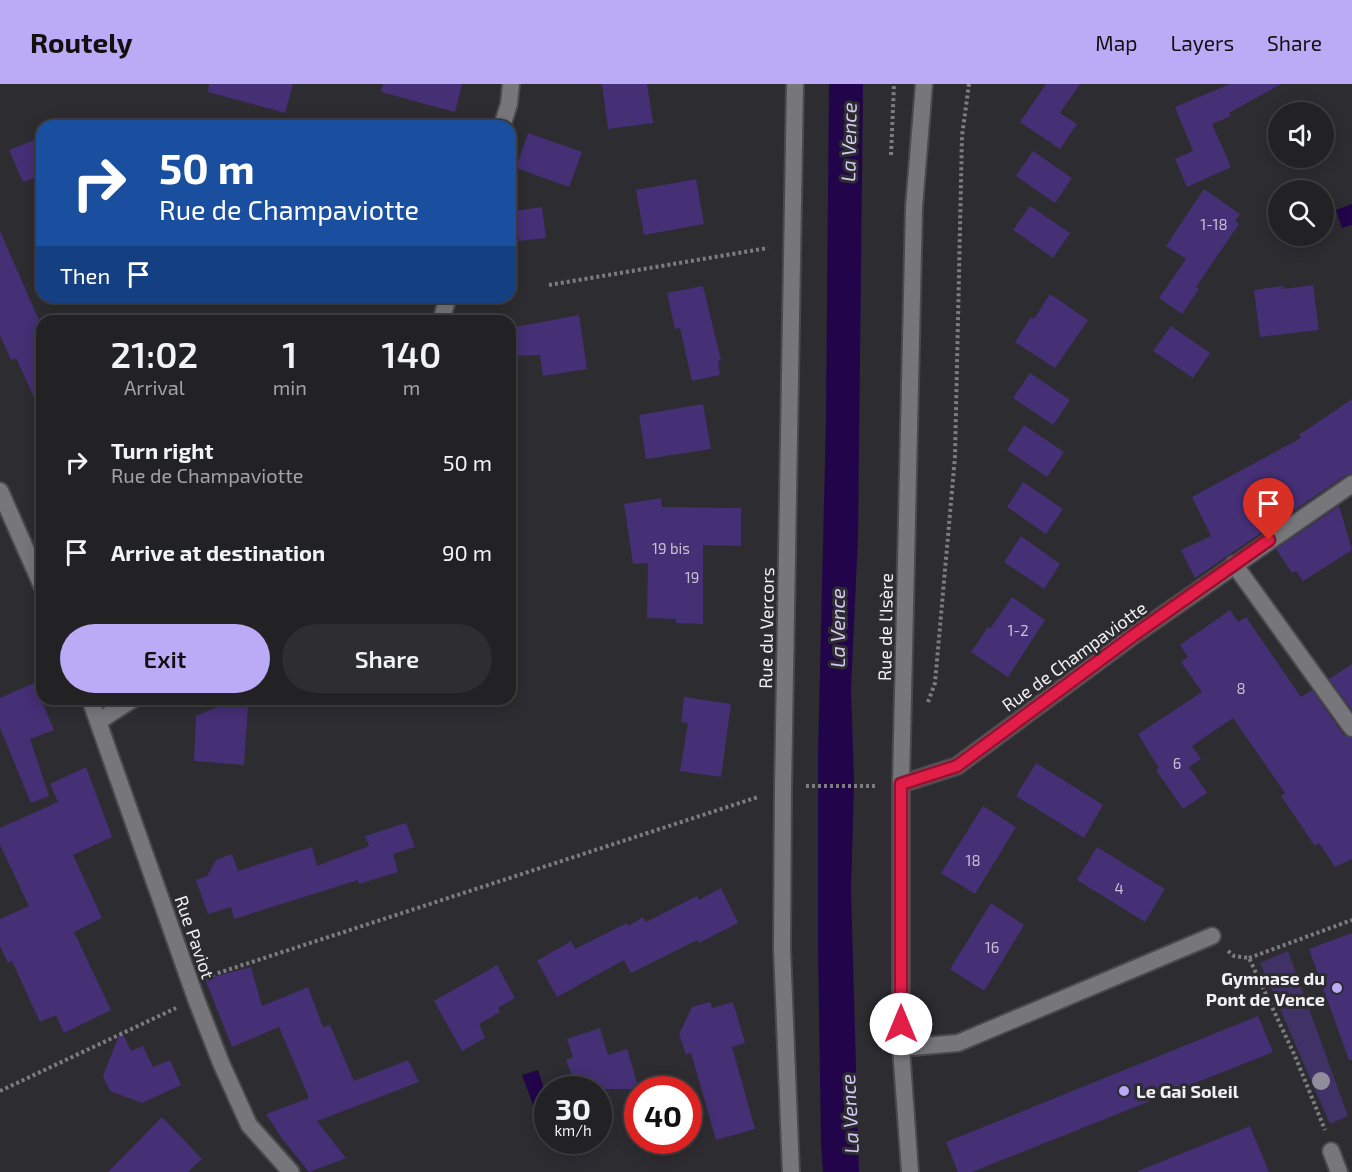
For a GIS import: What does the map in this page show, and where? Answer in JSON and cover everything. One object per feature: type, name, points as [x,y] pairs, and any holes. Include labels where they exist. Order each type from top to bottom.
[{"type":"street","points":[[504,120],[511,84]]},
{"type":"street","name":"Rue du Vercors","points":[[791,1172],[782,949],[789,788],[795,84]]},
{"type":"street","name":"Rue de l'Isère","points":[[910,1172],[901,1048],[901,784],[914,207],[924,84]]},
{"type":"street","name":"Rue de Champaviotte","points":[[901,784],[957,766],[1134,635],[1352,484]]},
{"type":"street","points":[[0,491],[36,572]]},
{"type":"street","points":[[1234,564],[1352,728]]},
{"type":"street","name":"Rue Paviot","points":[[92,705],[196,999],[221,1063],[249,1125],[291,1172]]},
{"type":"street","points":[[99,721],[124,705]]},
{"type":"street","points":[[901,1048],[958,1043],[1212,936]]},
{"type":"street","points":[[1331,1151],[1339,1172]]},
{"type":"path","points":[[892,129],[894,84]]},
{"type":"path","points":[[926,709],[935,683],[956,457],[962,136],[969,84]]},
{"type":"path","points":[[549,285],[792,244]]},
{"type":"path","points":[[190,982],[789,788],[867,786]]},
{"type":"path","points":[[1212,936],[1234,956],[1249,958],[1352,920]]},
{"type":"path","points":[[1249,958],[1317,1109],[1331,1151]]},
{"type":"path","points":[[0,1091],[196,999]]},
{"type":"shaded area","points":[[1288,951],[1348,1116],[1330,1124],[1260,963]]},
{"type":"water","name":"La Vence","points":[[829,84],[863,84],[858,537],[851,689],[854,782],[851,892],[859,1172],[823,1172],[821,1143],[818,756],[826,420]]},
{"type":"water","points":[[1352,204],[1352,225],[1342,228],[1336,210]]},
{"type":"water","points":[[538,1070],[540,1076],[534,1076],[534,1107],[522,1075]]},
{"type":"building","points":[[209,84],[293,84],[285,113],[208,92]]},
{"type":"building","points":[[383,84],[462,84],[455,112],[381,92]]},
{"type":"building","points":[[602,84],[647,84],[653,123],[608,129]]},
{"type":"building","points":[[1046,84],[1080,84],[1060,113],[1077,124],[1060,149],[1020,122]]},
{"type":"building","points":[[1230,84],[1281,84],[1229,113],[1231,116],[1212,124],[1231,167],[1187,187],[1175,159],[1193,151],[1175,107]]},
{"type":"building","points":[[528,133],[582,152],[569,187],[516,168]]},
{"type":"building","points":[[36,139],[36,177],[23,182],[9,150]]},
{"type":"building","points":[[1033,151],[1072,178],[1055,203],[1016,176]]},
{"type":"building","points":[[696,179],[704,224],[644,235],[636,190]]},
{"type":"building","points":[[1204,189],[1240,214],[1235,221],[1239,224],[1196,287],[1199,289],[1182,314],[1159,298],[1186,259],[1166,246]]},
{"type":"building","points":[[1030,206],[1070,233],[1053,258],[1013,230]]},
{"type":"building","points":[[542,207],[546,238],[519,241],[516,211]]},
{"type":"building","points":[[0,231],[37,315],[36,402],[16,358],[11,360],[0,335]]},
{"type":"building","points":[[1313,285],[1319,330],[1260,337],[1254,290]]},
{"type":"building","points":[[703,286],[721,360],[718,361],[720,375],[692,381],[680,328],[675,329],[667,293]]},
{"type":"building","points":[[1050,294],[1088,320],[1055,368],[1015,342],[1031,317],[1034,319]]},
{"type":"building","points":[[579,315],[587,369],[543,376],[540,355],[516,356],[516,327]]},
{"type":"building","points":[[1171,326],[1210,353],[1193,378],[1153,351]]},
{"type":"building","points":[[1030,373],[1070,400],[1053,425],[1013,398]]},
{"type":"building","points":[[1352,399],[1352,474],[1346,475],[1195,578],[1181,550],[1211,536],[1192,497],[1301,438],[1299,435]]},
{"type":"building","points":[[703,404],[711,449],[646,459],[639,415]]},
{"type":"building","points":[[1024,425],[1064,452],[1047,477],[1007,450]]},
{"type":"building","points":[[1023,482],[1063,509],[1046,534],[1007,507]]},
{"type":"building","points":[[661,498],[662,507],[741,508],[741,546],[703,545],[703,624],[676,623],[676,619],[647,618],[648,563],[633,564],[624,504]]},
{"type":"building","points":[[1339,506],[1352,550],[1303,581],[1296,571],[1292,573],[1276,549]]},
{"type":"building","points":[[1021,536],[1060,564],[1044,589],[1004,562]]},
{"type":"building","points":[[1012,597],[1045,620],[1008,677],[971,652]]},
{"type":"building","points":[[1230,610],[1238,622],[1246,617],[1301,697],[1312,690],[1343,734],[1352,738],[1352,859],[1335,867],[1319,843],[1315,846],[1281,796],[1285,793],[1233,718],[1192,746],[1201,759],[1189,767],[1207,793],[1183,809],[1156,770],[1159,768],[1138,734],[1202,692],[1181,662],[1188,657],[1180,645]]},
{"type":"building","points":[[1352,664],[1352,710],[1329,679]]},
{"type":"building","points":[[34,683],[36,705],[43,705],[54,730],[30,739],[49,796],[31,803],[0,728],[0,698]]},
{"type":"building","points":[[684,697],[731,704],[721,777],[680,771],[688,723],[681,722]]},
{"type":"building","points":[[222,705],[248,706],[244,765],[194,761],[196,716]]},
{"type":"building","points":[[1036,763],[1103,805],[1084,838],[1016,796]]},
{"type":"building","points":[[86,767],[112,837],[73,855],[102,918],[74,932],[111,1010],[64,1033],[56,1015],[40,1022],[12,961],[8,963],[0,946],[0,919],[29,906],[0,845],[0,828],[58,802],[50,784]]},
{"type":"building","points":[[983,806],[1016,827],[975,894],[941,873]]},
{"type":"building","points":[[406,823],[415,847],[393,854],[398,872],[359,884],[358,880],[234,919],[231,907],[208,914],[196,880],[207,876],[216,860],[232,854],[238,871],[312,847],[317,866],[369,846],[365,836]]},
{"type":"building","points":[[1097,847],[1165,889],[1145,922],[1077,880]]},
{"type":"building","points":[[721,888],[738,923],[699,943],[697,940],[631,973],[624,960],[557,997],[537,961],[571,941],[575,949],[627,923],[628,926],[643,917],[646,922],[697,896],[699,900]]},
{"type":"building","points":[[991,903],[1024,925],[984,991],[950,969]]},
{"type":"building","name":"Gymnase du Pont de Vence","points":[[1352,933],[1352,1060],[1349,1060],[1309,949]]},
{"type":"building","points":[[497,965],[515,998],[498,1008],[500,1012],[479,1024],[485,1038],[462,1051],[434,1001]]},
{"type":"building","points":[[251,967],[262,1006],[308,987],[323,1027],[330,1025],[354,1081],[408,1060],[419,1082],[317,1121],[346,1158],[309,1172],[283,1140],[266,1114],[309,1098],[279,1027],[232,1047],[205,979]]},
{"type":"building","points":[[710,1002],[712,1008],[733,1002],[745,1043],[732,1047],[755,1129],[716,1140],[702,1091],[702,1076],[698,1076],[691,1053],[686,1055],[679,1034],[692,1007]]},
{"type":"building","name":"Le Gai Soleil","points":[[1258,1016],[1273,1052],[972,1172],[958,1172],[946,1142]]},
{"type":"building","points":[[600,1028],[608,1055],[627,1049],[635,1076],[624,1076],[624,1089],[612,1089],[612,1076],[572,1076],[566,1060],[573,1057],[567,1039]]},
{"type":"building","points":[[121,1030],[131,1051],[143,1046],[153,1067],[170,1060],[181,1085],[142,1103],[110,1091],[103,1076]]},
{"type":"building","points":[[162,1117],[202,1159],[188,1172],[108,1172]]},
{"type":"building","points":[[1250,1126],[1269,1172],[1138,1172],[1138,1171]]},
{"type":"place","name":"Gymnase du Pont de Vence","points":[[1337,988]]},
{"type":"place","name":"Le Gai Soleil","points":[[1124,1091]]},
{"type":"route","points":[[901,1024],[901,784],[957,766],[1134,635],[1269,540]]}]
